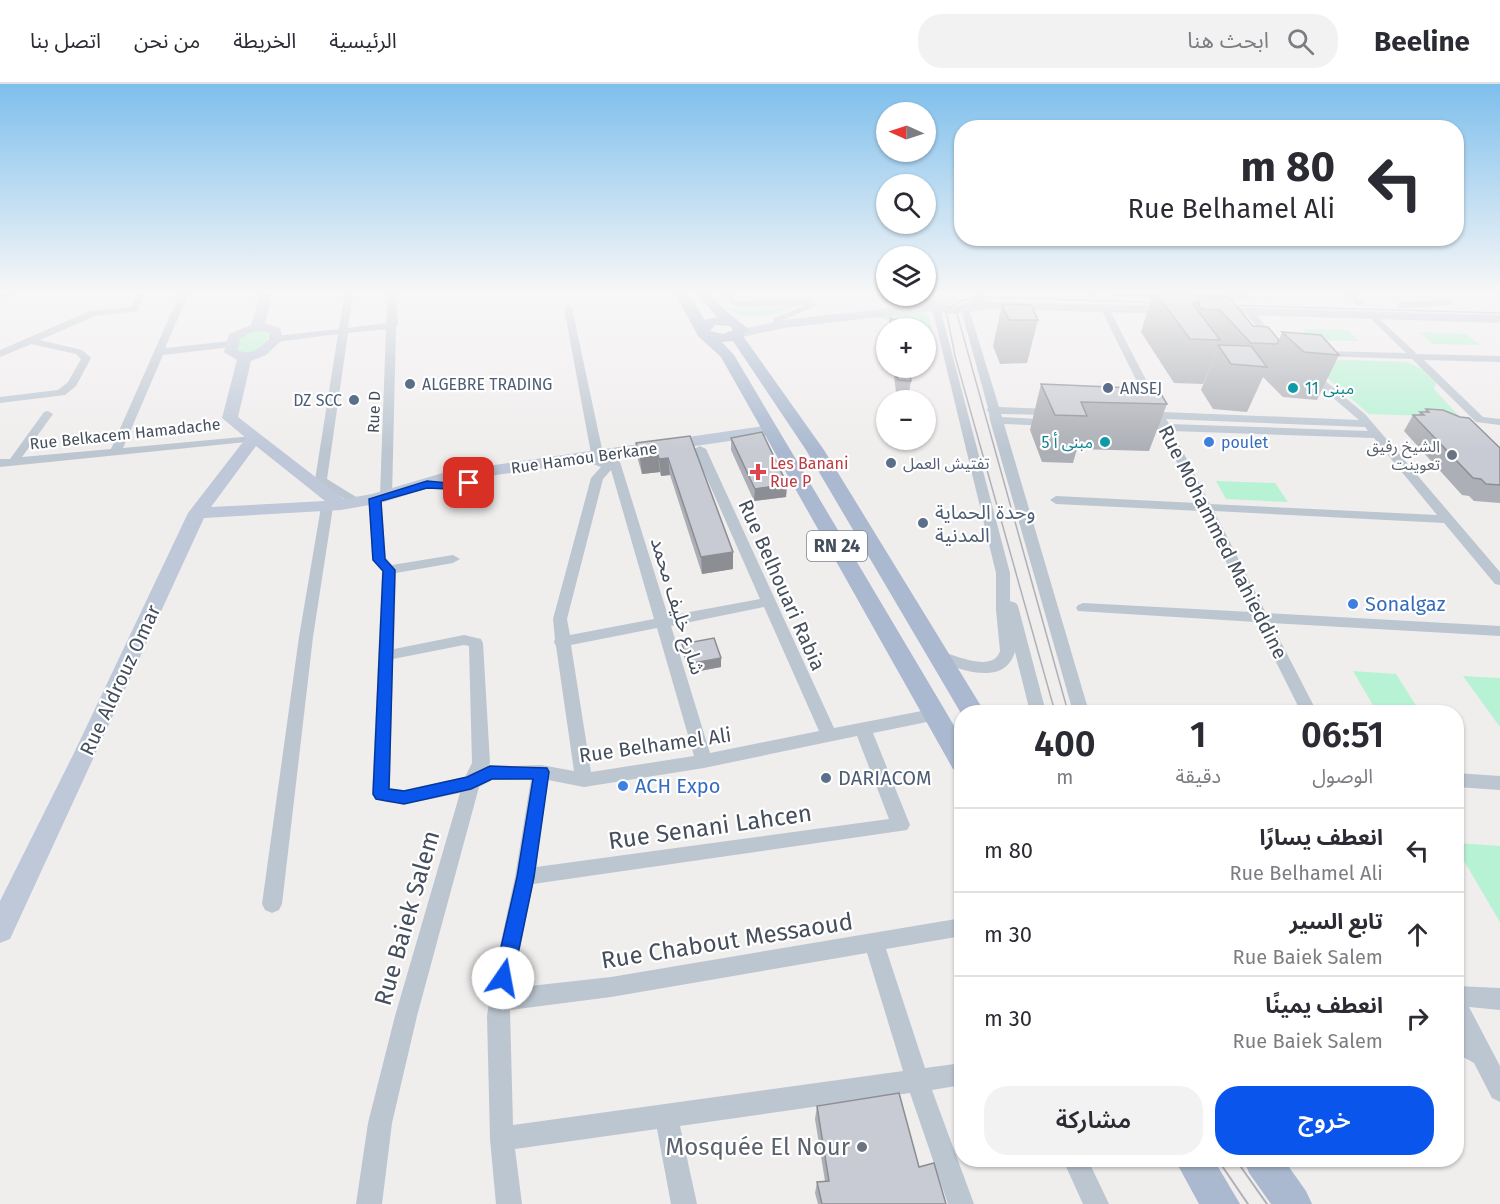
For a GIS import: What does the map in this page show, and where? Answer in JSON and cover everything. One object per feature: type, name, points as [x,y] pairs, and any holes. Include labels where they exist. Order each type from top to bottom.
[{"type":"main road","points":[[231,345],[231,352],[236,356],[245,357],[265,352],[271,345]]},
{"type":"main road","name":"RN 24","points":[[738,345],[773,433],[932,715],[954,749]]},
{"type":"main road","name":"RN 24","points":[[741,345],[815,450],[968,705]]},
{"type":"main road","points":[[245,357],[230,418],[253,439],[320,484],[357,502]]},
{"type":"main road","name":"Rue Hamou Berkane","points":[[197,513],[357,502],[427,484],[448,486],[773,433]]},
{"type":"main road","name":"Rue Hamou Berkane","points":[[605,461],[700,449],[773,433]]},
{"type":"main road","name":"Rue Aldrouz Omar","points":[[0,930],[86,755],[197,513],[253,439]]},
{"type":"main road","points":[[901,660],[937,655]]},
{"type":"main road","points":[[1197,1167],[1221,1204]]},
{"type":"main road","points":[[1267,1167],[1293,1204]]},
{"type":"street","points":[[0,354],[21,345]]},
{"type":"street","points":[[0,399],[61,393],[72,384],[86,358],[79,352],[50,345]]},
{"type":"street","points":[[115,452],[163,345]]},
{"type":"street","points":[[160,352],[220,345]]},
{"type":"street","points":[[320,484],[340,345]]},
{"type":"street","name":"Rue D","points":[[357,502],[389,345]]},
{"type":"street","name":"شارع خليف محمد","points":[[577,345],[605,461],[662,620],[704,761]]},
{"type":"street","points":[[944,345],[1036,705]]},
{"type":"street","points":[[977,345],[994,415],[1079,705]]},
{"type":"street","name":"Rue Mohammed Mahieddine","points":[[1123,345],[1306,705]]},
{"type":"street","points":[[1281,345],[1290,357],[1339,396],[1368,424],[1500,581]]},
{"type":"street","points":[[1402,345],[1482,421],[1500,422]]},
{"type":"street","points":[[1308,354],[1500,359]]},
{"type":"street","points":[[13,462],[48,414]]},
{"type":"street","points":[[1135,414],[1162,421],[1377,435]]},
{"type":"street","points":[[994,415],[1063,417]]},
{"type":"street","points":[[225,440],[230,418]]},
{"type":"street","points":[[1142,426],[1162,421],[1368,424]]},
{"type":"street","name":"Rue Belkacem Hamadache","points":[[0,463],[253,439]]},
{"type":"street","name":"Rue Belhouari Rabia","points":[[700,449],[767,602],[830,737]]},
{"type":"street","points":[[584,780],[561,642],[560,619],[597,478],[605,461]]},
{"type":"street","points":[[1056,500],[1448,519]]},
{"type":"street","points":[[357,502],[379,560],[389,570],[388,655],[381,794],[404,797],[471,783],[481,763],[476,643],[464,640],[388,655]]},
{"type":"street","points":[[272,904],[305,649],[357,502]]},
{"type":"street","points":[[389,570],[453,559]]},
{"type":"street","points":[[937,655],[980,668],[996,667],[1005,660],[1008,651],[1003,573]]},
{"type":"street","points":[[561,642],[662,620],[767,602]]},
{"type":"street","points":[[1083,608],[1500,632]]},
{"type":"street","name":"Rue Belhamel Ali","points":[[471,783],[490,773],[542,772],[584,780],[704,761],[932,715]]},
{"type":"street","name":"Rue Senani Lahcen","points":[[525,877],[901,825],[863,730]]},
{"type":"street","points":[[509,1204],[502,1139],[498,1016],[525,877],[542,772]]},
{"type":"street","points":[[1464,781],[1500,783]]},
{"type":"street","name":"Rue Baiek Salem","points":[[369,1204],[380,1123],[471,783]]},
{"type":"street","name":"Rue Chabout Messaoud","points":[[501,1000],[611,987],[954,928]]},
{"type":"street","points":[[874,943],[918,1082],[961,1204]]},
{"type":"street","points":[[1464,997],[1500,999]]},
{"type":"street","points":[[1464,1020],[1500,1090]]},
{"type":"street","points":[[1464,1045],[1482,1055]]},
{"type":"street","points":[[502,1139],[635,1118],[666,1117],[954,1075]]},
{"type":"street","points":[[666,1117],[684,1204]]},
{"type":"street","points":[[1078,1167],[1096,1204]]},
{"type":"green space","points":[[237,345],[264,345],[245,354],[236,349]]},
{"type":"green space","points":[[1315,359],[1408,362],[1423,370],[1436,383],[1434,389],[1460,417],[1369,414],[1309,362]]},
{"type":"green space","points":[[1216,481],[1275,483],[1288,502],[1226,499]]},
{"type":"green space","points":[[1353,671],[1396,674],[1416,705],[1373,705]]},
{"type":"green space","points":[[1463,676],[1500,678],[1500,727]]},
{"type":"green space","points":[[1464,844],[1500,846],[1500,922],[1464,861]]},
{"type":"building","points":[[1218,345],[1251,346],[1267,367],[1231,364]]},
{"type":"building","points":[[1297,345],[1330,345],[1339,355],[1304,352]]},
{"type":"building","points":[[898,378],[911,378],[911,381],[898,380]]},
{"type":"building","points":[[1041,384],[1158,389],[1167,404],[1081,402],[1087,416],[1055,415]]},
{"type":"building","points":[[1426,409],[1443,410],[1469,418],[1500,448],[1500,485],[1486,484],[1481,479],[1473,478],[1413,415],[1424,415],[1420,412],[1429,412]]},
{"type":"building","name":"Les Banani Rue P","points":[[762,432],[787,484],[755,489],[731,438]]},
{"type":"building","points":[[690,436],[733,552],[701,557],[668,458],[659,459],[658,455],[640,458],[636,443]]},
{"type":"building","points":[[714,638],[721,658],[688,664],[682,644]]},
{"type":"building","name":"Mosquée El Nour","points":[[899,1093],[919,1167],[934,1163],[946,1204],[822,1204],[817,1182],[829,1181],[817,1106]]},
{"type":"tram line","points":[[953,345],[1053,705]]},
{"type":"tram line","points":[[966,345],[1066,705]]},
{"type":"tram line","points":[[1223,1167],[1248,1204]]},
{"type":"tram line","points":[[1241,1167],[1267,1204]]},
{"type":"place","name":"ALGEBRE TRADING","points":[[410,384]]},
{"type":"place","name":"ANSEJ","points":[[1108,388]]},
{"type":"place","name":"مبنى 11","points":[[1293,388]]},
{"type":"place","name":"DZ SCC","points":[[354,400]]},
{"type":"place","name":"مبنى أ 5","points":[[1105,442]]},
{"type":"place","name":"poulet","points":[[1209,442]]},
{"type":"place","name":"الشيخ رفيق تعوينت","points":[[1452,455]]},
{"type":"place","name":"تفتيش العمل","points":[[891,463]]},
{"type":"place","name":"Les Banani Rue P","points":[[758,472]]},
{"type":"place","name":"وحدة الحماية المدنية","points":[[923,523]]},
{"type":"place","name":"Sonalgaz","points":[[1353,604]]},
{"type":"place","name":"DARIACOM","points":[[826,778]]},
{"type":"place","name":"ACH Expo","points":[[623,786]]},
{"type":"place","name":"Mosquée El Nour","points":[[862,1147]]},
{"type":"route","points":[[469,483],[448,486],[427,484],[375,499],[379,560],[389,570],[388,655],[381,794],[404,797],[471,783],[490,773],[542,772],[525,877],[503,978]]}]
